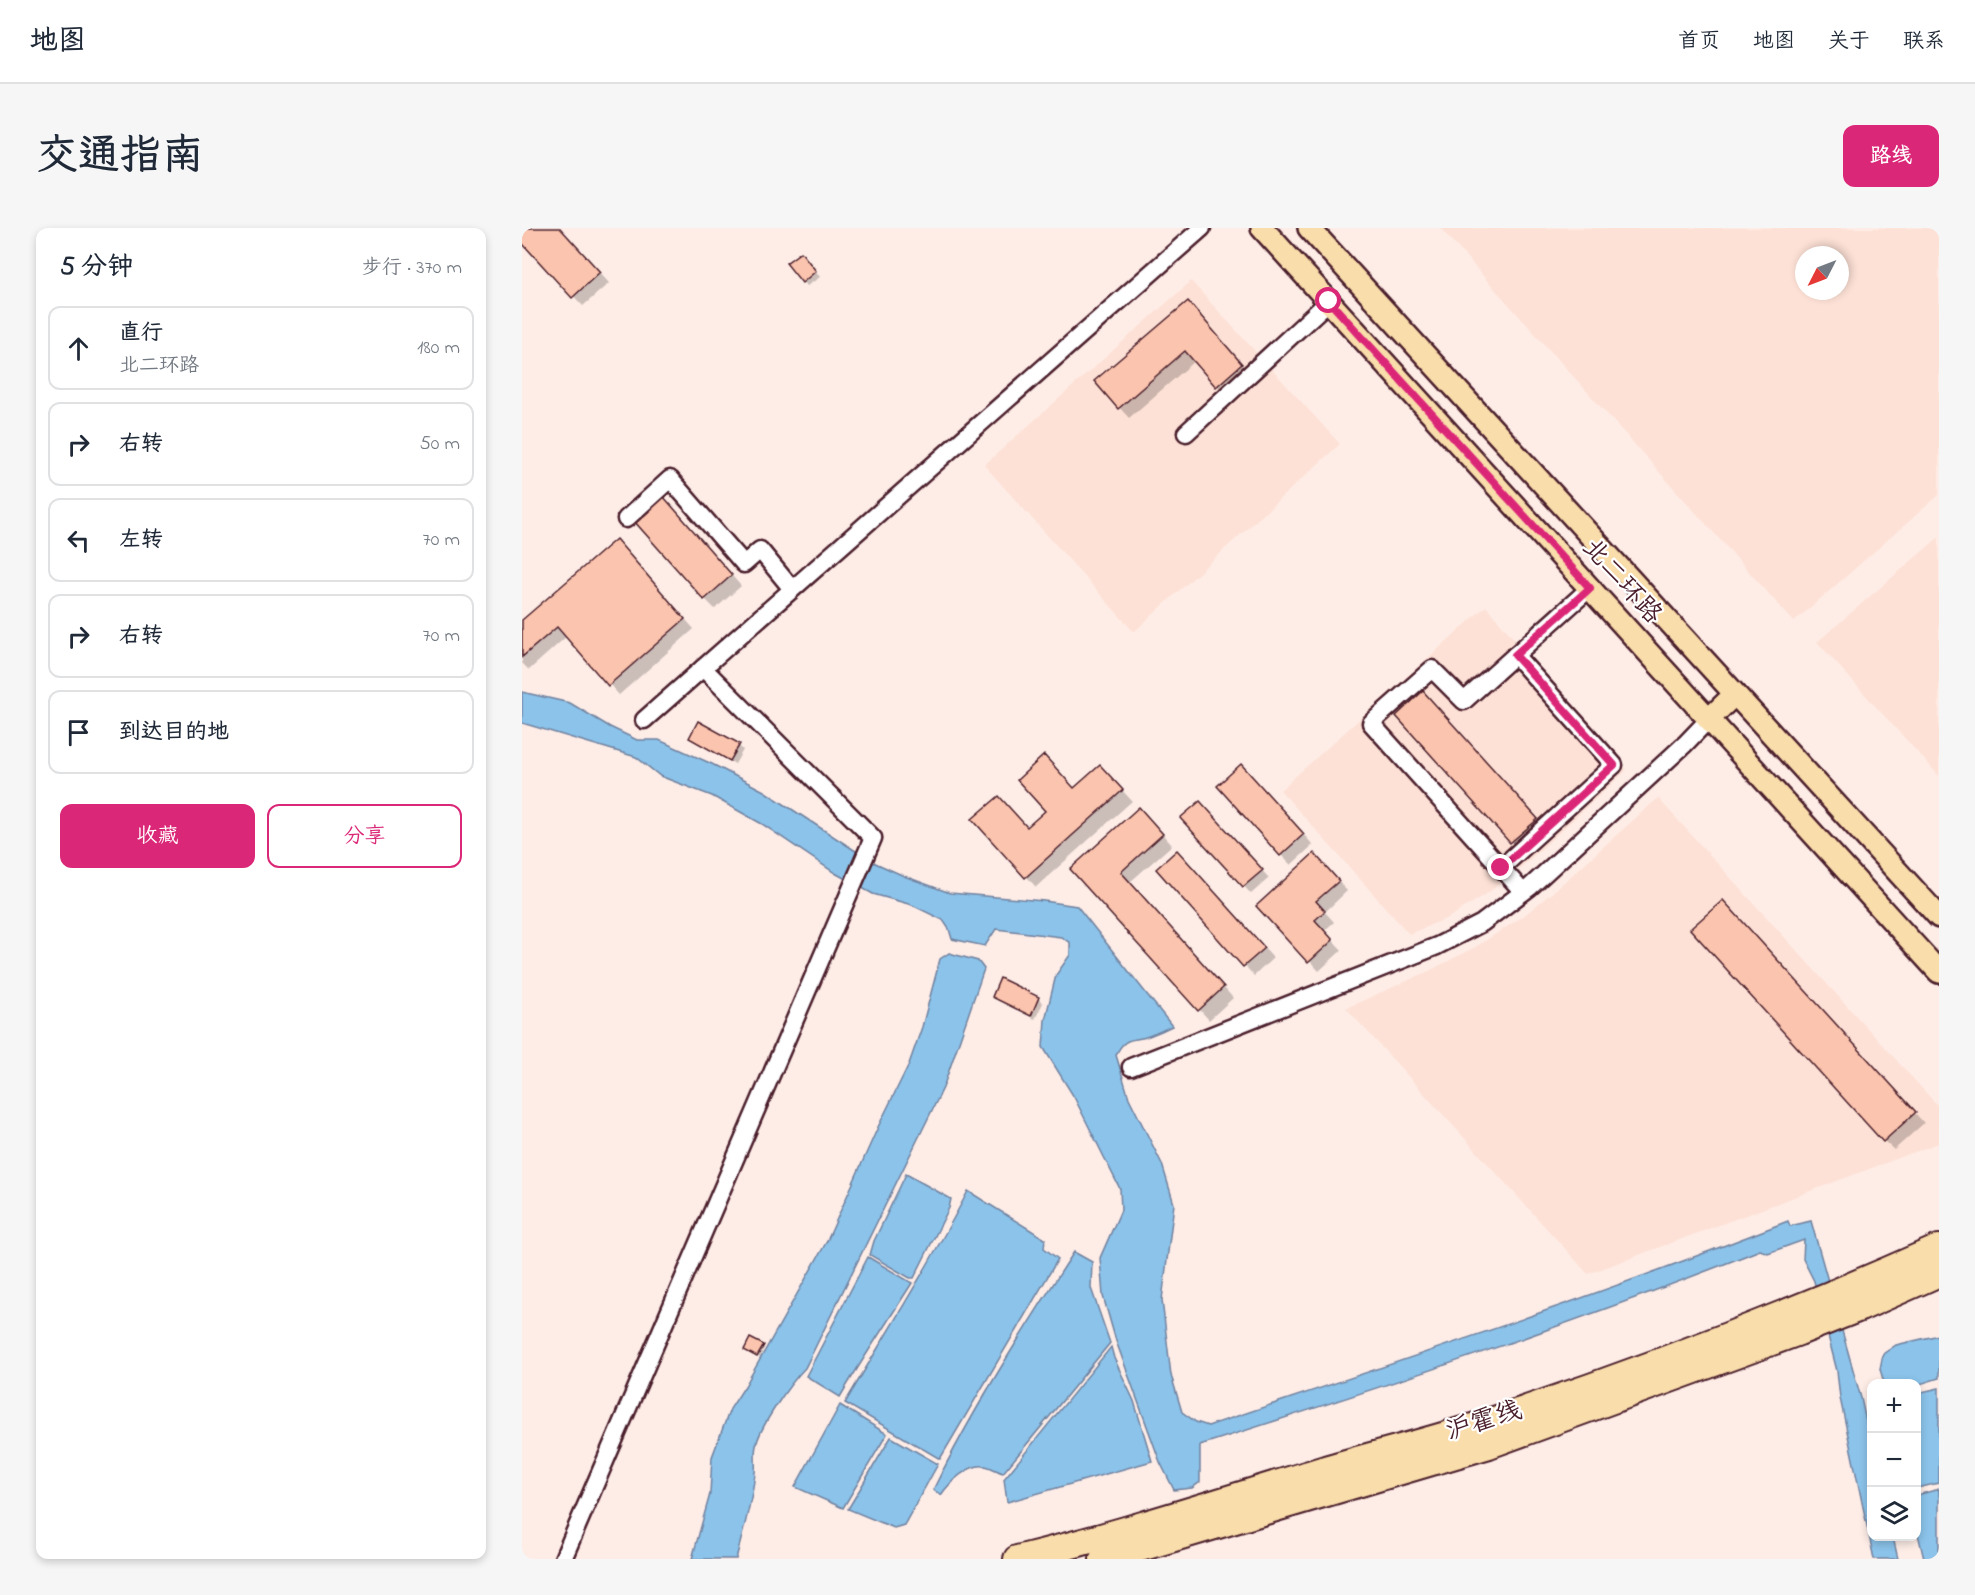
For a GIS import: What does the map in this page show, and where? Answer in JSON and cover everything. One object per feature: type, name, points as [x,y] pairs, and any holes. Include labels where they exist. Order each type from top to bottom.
[{"type":"highway","name":"沪霍线","points":[[1017,1559],[1071,1546],[1479,1425],[1588,1388],[1794,1310],[1939,1248]]},
{"type":"highway","name":"沪霍线","points":[[1103,1559],[1489,1445],[1799,1332],[1939,1273]]},
{"type":"main road","name":"北二环路","points":[[1262,228],[1939,972]]},
{"type":"main road","name":"北二环路","points":[[1309,228],[1939,917]]},
{"type":"main road","points":[[1709,719],[1735,694]]},
{"type":"street","points":[[644,720],[1202,228]]},
{"type":"street","points":[[1186,433],[1329,301]]},
{"type":"street","points":[[626,519],[670,479],[744,564],[760,550],[792,589]]},
{"type":"street","points":[[1523,892],[1371,723],[1432,669],[1464,701],[1590,588]]},
{"type":"street","points":[[1501,868],[1614,765],[1515,655]]},
{"type":"street","points":[[563,1559],[873,838],[703,668]]},
{"type":"street","points":[[1131,1067],[1437,946],[1482,923],[1523,892],[1685,744],[1709,719]]},
{"type":"shaded area","points":[[1440,228],[1939,228],[1939,495],[1794,622]]},
{"type":"shaded area","points":[[1191,281],[1340,444],[1134,632],[984,465]]},
{"type":"shaded area","points":[[1939,537],[1939,776],[1817,642]]},
{"type":"shaded area","points":[[1486,606],[1627,770],[1526,863],[1488,893],[1448,918],[1409,934],[1280,790]]},
{"type":"shaded area","points":[[1658,798],[1939,1107],[1939,1143],[1588,1274],[1346,1008],[1429,971],[1477,946],[1522,917]]},
{"type":"water","points":[[522,692],[570,703],[637,740],[659,740],[712,764],[764,791],[871,861],[904,876],[950,893],[1077,906],[1172,1026],[1149,1036],[1126,1042],[1116,1055],[1129,1098],[1162,1164],[1174,1204],[1162,1300],[1171,1375],[1182,1412],[1196,1422],[1208,1426],[1572,1301],[1788,1221],[1790,1226],[1811,1221],[1867,1426],[1867,1526],[1840,1398],[1837,1371],[1814,1281],[1803,1259],[1804,1240],[1768,1253],[1760,1250],[1622,1303],[1482,1352],[1200,1445],[1200,1482],[1192,1488],[1174,1490],[1160,1462],[1116,1341],[1103,1296],[1100,1258],[1121,1210],[1120,1189],[1074,1097],[1043,1047],[1045,1020],[1056,975],[1070,955],[1070,943],[1061,937],[996,929],[985,946],[952,939],[943,920],[912,905],[873,894],[835,873],[762,824],[712,796],[660,776],[636,757],[522,723]]},
{"type":"water","points":[[949,953],[978,961],[984,969],[943,1088],[805,1368],[792,1383],[763,1427],[755,1449],[752,1495],[736,1559],[692,1559],[710,1494],[712,1457],[730,1409],[827,1241],[909,1064],[922,1027],[940,959]]},
{"type":"water","points":[[906,1174],[951,1199],[949,1208],[914,1278],[910,1278],[870,1255],[874,1241]]},
{"type":"water","points":[[968,1191],[1045,1239],[1044,1248],[1058,1259],[940,1459],[845,1403],[924,1271]]},
{"type":"water","points":[[1074,1252],[1092,1262],[1091,1288],[1110,1343],[1003,1473],[985,1466],[972,1468],[954,1480],[941,1495],[933,1490],[965,1429],[1018,1339]]},
{"type":"water","points":[[868,1257],[912,1283],[840,1397],[806,1376]]},
{"type":"water","points":[[1939,1335],[1939,1378],[1921,1384],[1921,1379],[1883,1379],[1880,1369],[1883,1354],[1896,1345]]},
{"type":"water","points":[[1111,1347],[1134,1401],[1152,1461],[1007,1502],[1004,1479]]},
{"type":"water","points":[[1939,1388],[1939,1483],[1921,1487],[1921,1433],[1921,1392]]},
{"type":"water","points":[[840,1405],[887,1434],[843,1508],[795,1487]]},
{"type":"water","points":[[891,1437],[938,1464],[904,1525],[894,1528],[848,1509]]},
{"type":"water","points":[[1939,1489],[1939,1559],[1924,1559],[1920,1541],[1921,1494]]},
{"type":"water","points":[[1870,1541],[1894,1541],[1898,1559],[1874,1559]]},
{"type":"building","points":[[522,228],[560,228],[600,272],[572,298],[522,243]]},
{"type":"building","points":[[801,252],[816,271],[802,283],[786,263]]},
{"type":"building","points":[[1188,301],[1242,364],[1216,387],[1185,351],[1118,409],[1094,381]]},
{"type":"building","points":[[663,496],[732,575],[704,600],[634,521]]},
{"type":"building","points":[[616,539],[685,619],[608,686],[557,627],[522,657],[522,620]]},
{"type":"building","points":[[1423,691],[1538,819],[1510,843],[1396,716]]},
{"type":"building","points":[[698,721],[740,744],[730,761],[689,738]]},
{"type":"building","points":[[1044,755],[1074,788],[1100,765],[1123,790],[1025,878],[972,819],[999,796],[1027,827],[1045,811],[1017,780]]},
{"type":"building","points":[[1241,764],[1304,834],[1280,856],[1217,786]]},
{"type":"building","points":[[1200,801],[1263,870],[1243,887],[1180,818]]},
{"type":"building","points":[[1139,807],[1163,834],[1121,872],[1224,987],[1198,1011],[1070,869]]},
{"type":"building","points":[[1177,850],[1265,948],[1243,967],[1156,869]]},
{"type":"building","points":[[1314,853],[1339,881],[1316,901],[1325,911],[1315,920],[1333,940],[1308,963],[1256,906]]},
{"type":"building","points":[[1723,900],[1916,1112],[1883,1142],[1690,929]]},
{"type":"building","points":[[1000,978],[1039,997],[1031,1016],[992,997]]},
{"type":"building","points":[[750,1338],[764,1345],[757,1357],[744,1350]]},
{"type":"route","points":[[1329,301],[1590,588],[1515,655],[1614,765],[1501,868]]}]
